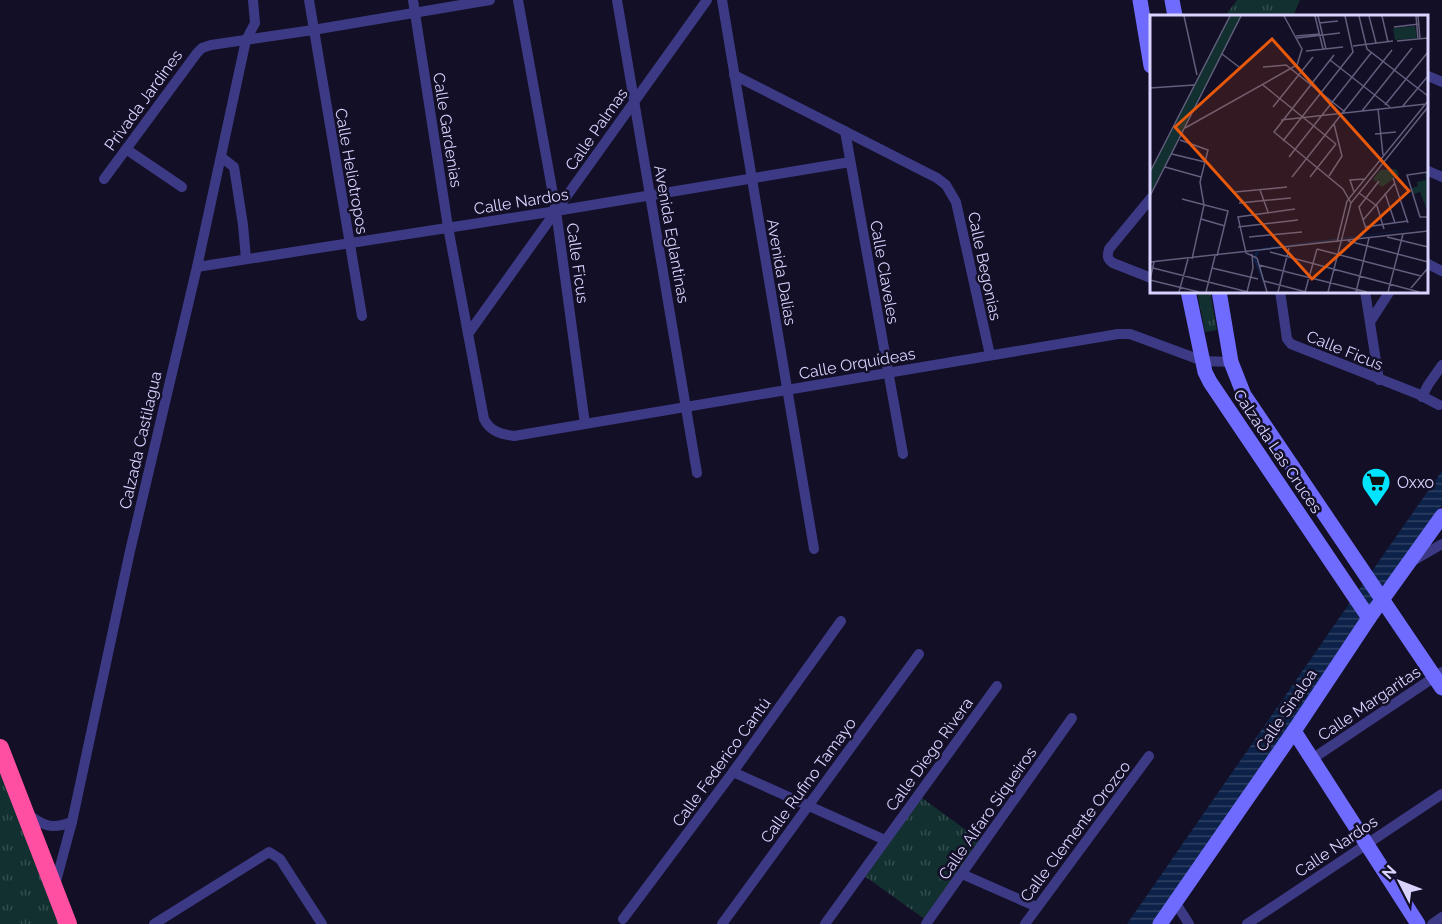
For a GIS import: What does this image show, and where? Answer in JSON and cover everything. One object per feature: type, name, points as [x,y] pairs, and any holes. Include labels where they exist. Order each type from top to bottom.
[{"type":"highway","points":[[0,748],[68,924]]},
{"type":"street","name":"Calzada Castilagua","points":[[54,888],[72,822],[130,551],[246,40],[255,23],[253,0]]},
{"type":"street","name":"Calle Heliotropos","points":[[309,0],[362,316]]},
{"type":"street","name":"Calle Gardenias","points":[[413,0],[448,227],[483,418],[487,426]]},
{"type":"street","points":[[246,40],[490,0]]},
{"type":"street","name":"Calle Ficus","points":[[518,0],[556,211],[585,424]]},
{"type":"street","name":"Avenida Eglantinas","points":[[617,0],[697,473]]},
{"type":"street","name":"Calle Palmas","points":[[468,334],[707,0]]},
{"type":"street","name":"Avenida Dalias","points":[[722,0],[814,549]]},
{"type":"street","points":[[1140,0],[1150,60]]},
{"type":"street","points":[[1172,0],[1175,15]]},
{"type":"street","name":"Privada Jardines","points":[[104,179],[196,53],[211,45],[246,40]]},
{"type":"street","points":[[734,75],[845,131]]},
{"type":"street","points":[[1427,76],[1442,82]]},
{"type":"street","name":"Calle Claveles","points":[[845,131],[903,454]]},
{"type":"street","name":"Calle Begonias","points":[[845,131],[946,184],[956,202],[990,356]]},
{"type":"street","points":[[126,149],[182,187]]},
{"type":"street","points":[[221,157],[234,167],[246,259]]},
{"type":"street","name":"Calle Nardos","points":[[196,267],[850,162]]},
{"type":"street","points":[[1427,171],[1442,177]]},
{"type":"street","points":[[1150,199],[1109,249],[1107,255],[1108,260],[1113,264],[1150,278]]},
{"type":"street","points":[[1427,264],[1442,271]]},
{"type":"street","name":"Calzada Las Cruces","points":[[1187,292],[1205,372],[1210,382],[1369,618]]},
{"type":"street","name":"Calzada Las Cruces","points":[[1219,292],[1231,362],[1244,395],[1439,679]]},
{"type":"street","name":"Calle Ficus","points":[[1280,292],[1287,339],[1291,344],[1439,405]]},
{"type":"street","points":[[1365,292],[1379,380]]},
{"type":"street","points":[[1370,322],[1389,292]]},
{"type":"street","name":"Calle Orquídeas","points":[[487,426],[495,431],[514,436],[1118,334],[1130,334],[1203,361],[1231,362]]},
{"type":"street","points":[[1422,397],[1442,365]]},
{"type":"street","name":"Calle Sinaloa","points":[[1160,924],[1369,618],[1442,516]]},
{"type":"street","points":[[1408,563],[1442,544]]},
{"type":"street","name":"Calle Federico Cantú","points":[[624,919],[841,621]]},
{"type":"street","name":"Calle Rufino Tamayo","points":[[722,924],[919,654]]},
{"type":"street","name":"Calle Margaritas","points":[[1312,759],[1439,679]]},
{"type":"street","name":"Calle Diego Rivera","points":[[825,924],[997,686]]},
{"type":"street","name":"Calle Alfaro Siqueiros","points":[[926,924],[1072,718]]},
{"type":"street","points":[[1294,731],[1418,924]]},
{"type":"street","name":"Calle Clemente Orozco","points":[[1025,924],[1149,756]]},
{"type":"street","points":[[733,772],[885,840]]},
{"type":"street","name":"Calle Nardos","points":[[1247,924],[1442,794]]},
{"type":"street","points":[[24,812],[40,823],[54,827],[72,822]]},
{"type":"street","points":[[154,924],[269,852],[280,859],[322,924]]},
{"type":"street","points":[[962,874],[1037,907]]},
{"type":"street","points":[[1175,902],[1189,924]]},
{"type":"street","points":[[1432,924],[1442,917]]},
{"type":"green space","points":[[1237,0],[1300,0],[1293,15],[1226,15]]},
{"type":"green space","points":[[1197,292],[1210,292],[1217,330],[1205,332]]},
{"type":"green space","points":[[0,752],[67,924],[0,924]]},
{"type":"green space","points":[[918,795],[981,841],[926,920],[863,875]]},
{"type":"water","points":[[1442,471],[1442,505],[1154,924],[1127,924],[1342,614]]},
{"type":"place","name":"Oxxo","points":[[1376,508]]}]
